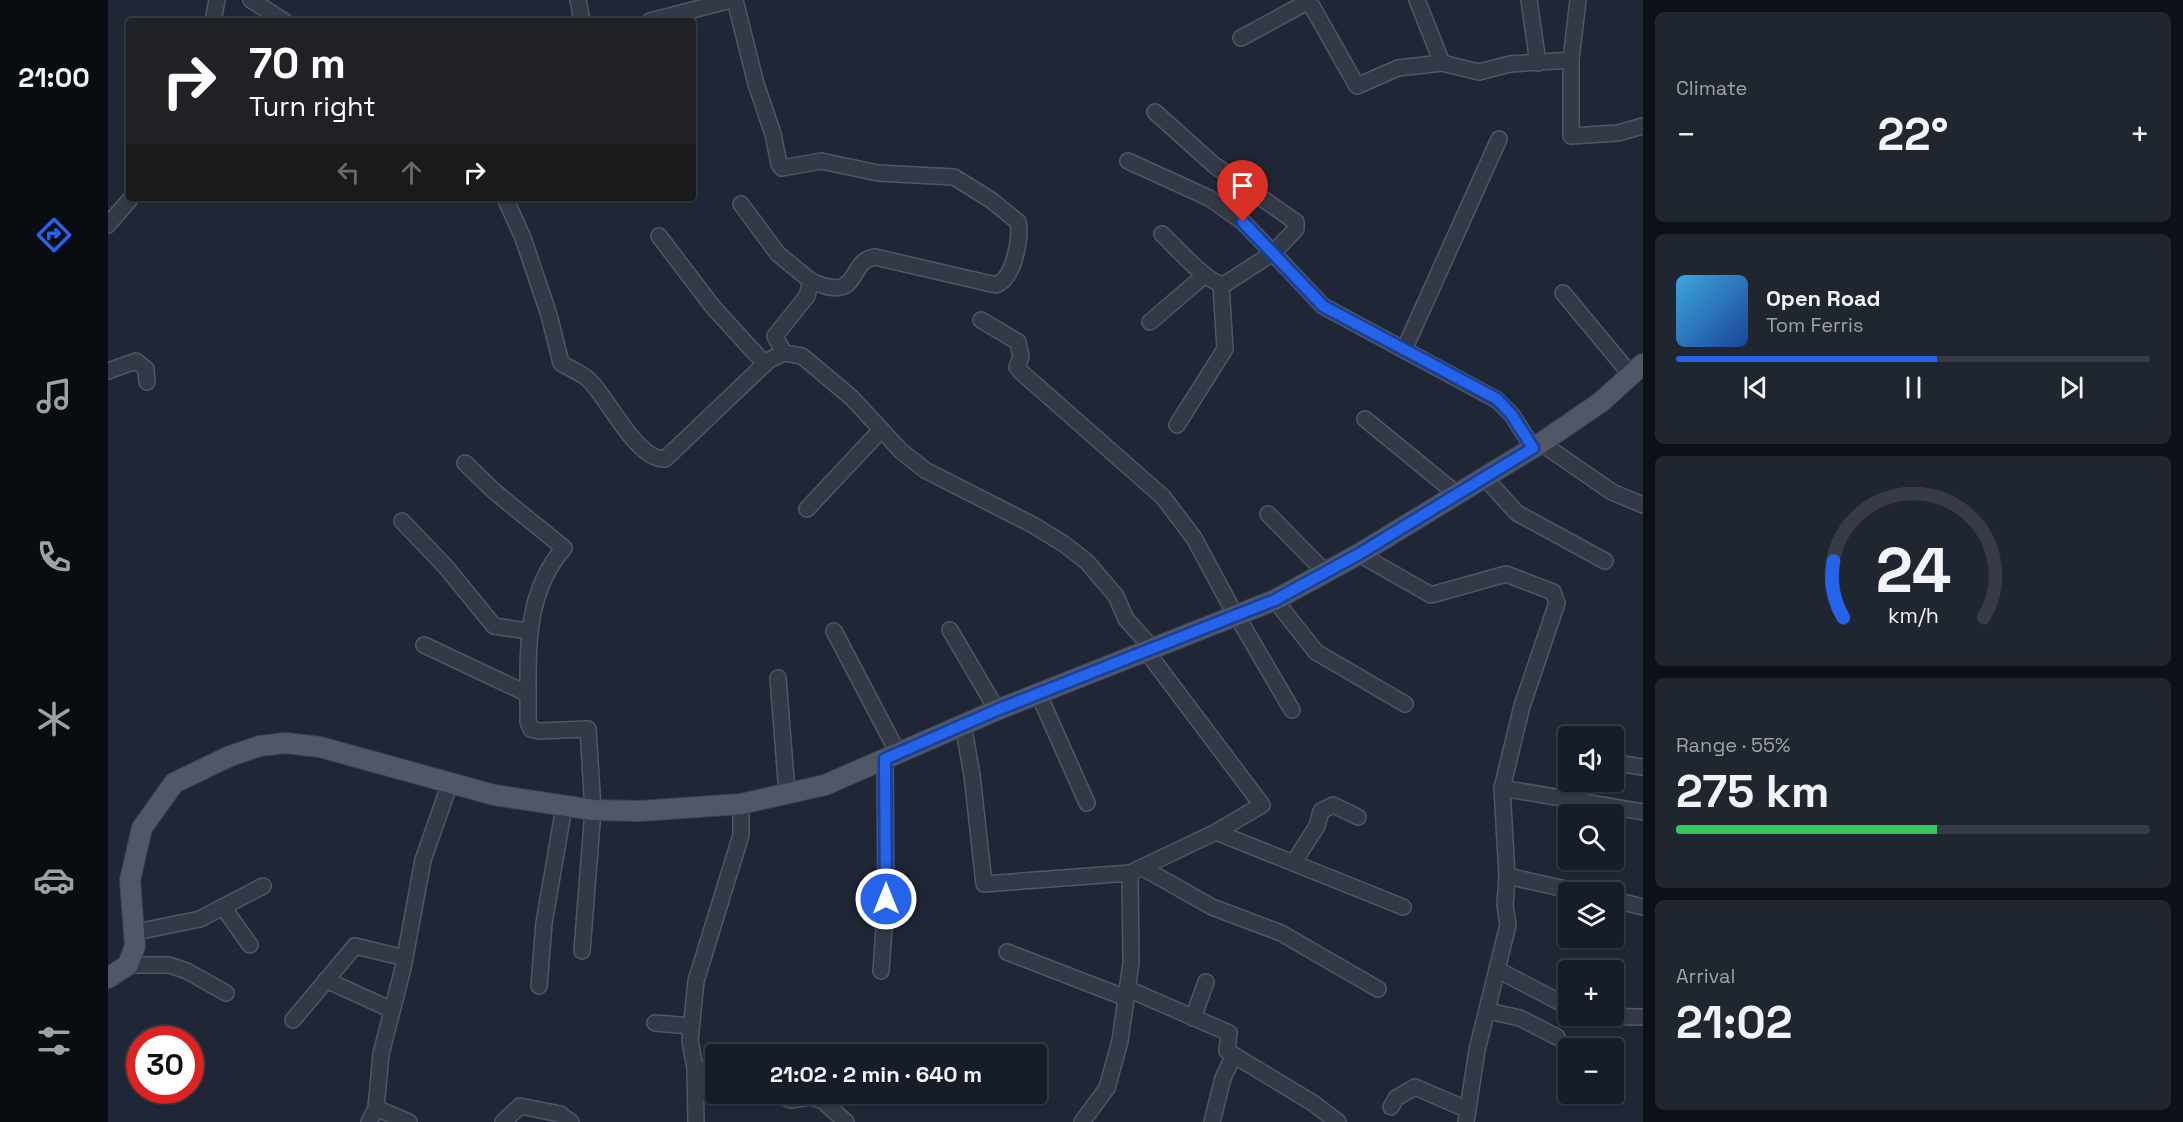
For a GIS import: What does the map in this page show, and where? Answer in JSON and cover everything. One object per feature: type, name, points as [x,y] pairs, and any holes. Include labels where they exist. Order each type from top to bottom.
[{"type":"main road","points":[[108,978],[128,965],[135,946],[136,932],[130,880],[142,828],[174,783],[201,769],[260,746],[285,743],[320,747],[494,795],[593,810],[640,811],[741,804],[825,785],[997,710],[1275,600],[1359,554],[1486,478],[1601,402],[1637,370]]},
{"type":"street","points":[[214,18],[217,0]]},
{"type":"street","points":[[251,0],[279,18]]},
{"type":"street","points":[[578,0],[581,18]]},
{"type":"street","points":[[662,18],[733,0],[756,84],[773,134],[778,164],[782,168],[821,161],[878,173],[954,177],[991,200],[1018,222],[1017,239],[1010,273],[1003,283],[996,285],[875,257],[864,262],[851,283],[838,288],[828,288],[811,281],[778,254],[741,204]]},
{"type":"street","points":[[1417,0],[1442,63]]},
{"type":"street","points":[[1529,0],[1538,63]]},
{"type":"street","points":[[1578,0],[1571,60],[1571,135],[1618,133],[1643,126]]},
{"type":"street","points":[[1242,38],[1309,1],[1357,86],[1398,68],[1442,63],[1479,72],[1509,64],[1571,60]]},
{"type":"street","points":[[1155,112],[1214,165],[1296,222],[1296,229],[1273,253],[1221,285]]},
{"type":"street","points":[[1404,350],[1499,139]]},
{"type":"street","points":[[1128,161],[1209,198],[1243,222],[1323,306],[1497,399],[1537,445],[1612,492],[1643,505]]},
{"type":"street","points":[[108,225],[128,201]]},
{"type":"street","points":[[506,201],[523,238],[549,315],[561,363],[588,379],[633,437],[656,459],[665,459],[765,364],[784,353],[802,356],[852,398],[901,451],[925,470],[1033,525],[1087,562],[1116,597],[1126,619],[1262,805],[1216,832],[1137,871],[984,884],[972,775],[963,724]]},
{"type":"street","points":[[1162,234],[1205,275],[1221,285]]},
{"type":"street","points":[[659,236],[713,307],[765,364]]},
{"type":"street","points":[[1150,322],[1205,275]]},
{"type":"street","points":[[784,353],[775,336],[807,296],[811,281]]},
{"type":"street","points":[[1178,425],[1225,349],[1221,285]]},
{"type":"street","points":[[1563,293],[1637,370]]},
{"type":"street","points":[[981,320],[1018,342],[1021,357],[1017,367],[1021,372],[1163,497],[1194,538],[1292,710]]},
{"type":"street","points":[[108,371],[136,361],[146,369],[147,382]]},
{"type":"street","points":[[1365,419],[1458,495]]},
{"type":"street","points":[[807,509],[881,430]]},
{"type":"street","points":[[465,463],[495,492],[564,548],[551,562],[540,584],[528,631],[528,722],[531,729],[539,731],[588,729],[593,810],[582,951]]},
{"type":"street","points":[[1486,478],[1517,513],[1605,561]]},
{"type":"street","points":[[1268,514],[1326,573]]},
{"type":"street","points":[[402,521],[494,626],[528,631]]},
{"type":"street","points":[[1359,554],[1431,595],[1506,574],[1553,592],[1557,603],[1522,706],[1502,788],[1505,905],[1508,925],[1477,1050],[1467,1116],[1415,1087],[1396,1098],[1391,1107]]},
{"type":"street","points":[[1275,600],[1316,652],[1405,704]]},
{"type":"street","points":[[950,630],[997,710]]},
{"type":"street","points":[[834,631],[892,756],[881,971]]},
{"type":"street","points":[[424,645],[528,694]]},
{"type":"street","points":[[778,678],[787,793]]},
{"type":"street","points":[[1039,695],[1087,803]]},
{"type":"street","points":[[1624,764],[1643,767]]},
{"type":"street","points":[[409,1122],[373,1115],[381,1054],[405,958],[423,860],[450,783]]},
{"type":"street","points":[[1502,788],[1643,812]]},
{"type":"street","points":[[696,1122],[695,1068],[690,1041],[696,981],[741,835],[741,804]]},
{"type":"street","points":[[1294,862],[1317,826],[1321,811],[1333,805],[1358,817]]},
{"type":"street","points":[[539,986],[544,923],[564,807]]},
{"type":"street","points":[[1216,832],[1403,907]]},
{"type":"street","points":[[1137,871],[1212,907],[1281,933],[1378,989]]},
{"type":"street","points":[[1082,1122],[1107,1088],[1120,1041],[1127,993],[1137,871]]},
{"type":"street","points":[[1506,876],[1558,887]]},
{"type":"street","points":[[136,932],[200,919],[263,886]]},
{"type":"street","points":[[1624,902],[1643,907]]},
{"type":"street","points":[[223,907],[250,945]]},
{"type":"street","points":[[293,1020],[355,946],[405,958]]},
{"type":"street","points":[[1007,952],[1127,993],[1229,1034],[1227,1051],[1313,1103],[1338,1122]]},
{"type":"street","points":[[128,965],[169,965],[187,971],[226,993]]},
{"type":"street","points":[[1498,970],[1558,1001]]},
{"type":"street","points":[[326,980],[392,1010]]},
{"type":"street","points":[[1193,1018],[1206,981]]},
{"type":"street","points":[[1488,1011],[1520,1018],[1557,1037]]},
{"type":"street","points":[[1624,1017],[1643,1017]]},
{"type":"street","points":[[655,1023],[691,1026]]},
{"type":"street","points":[[1212,1122],[1223,1078],[1234,1055]]},
{"type":"street","points":[[695,1068],[705,1071]]},
{"type":"street","points":[[826,1104],[846,1122]]},
{"type":"street","points":[[503,1122],[520,1106],[560,1114],[571,1122]]},
{"type":"route","points":[[886,899],[885,759],[997,710],[1154,650],[1275,600],[1359,554],[1533,448],[1512,415],[1497,399],[1323,306],[1243,222]]}]
